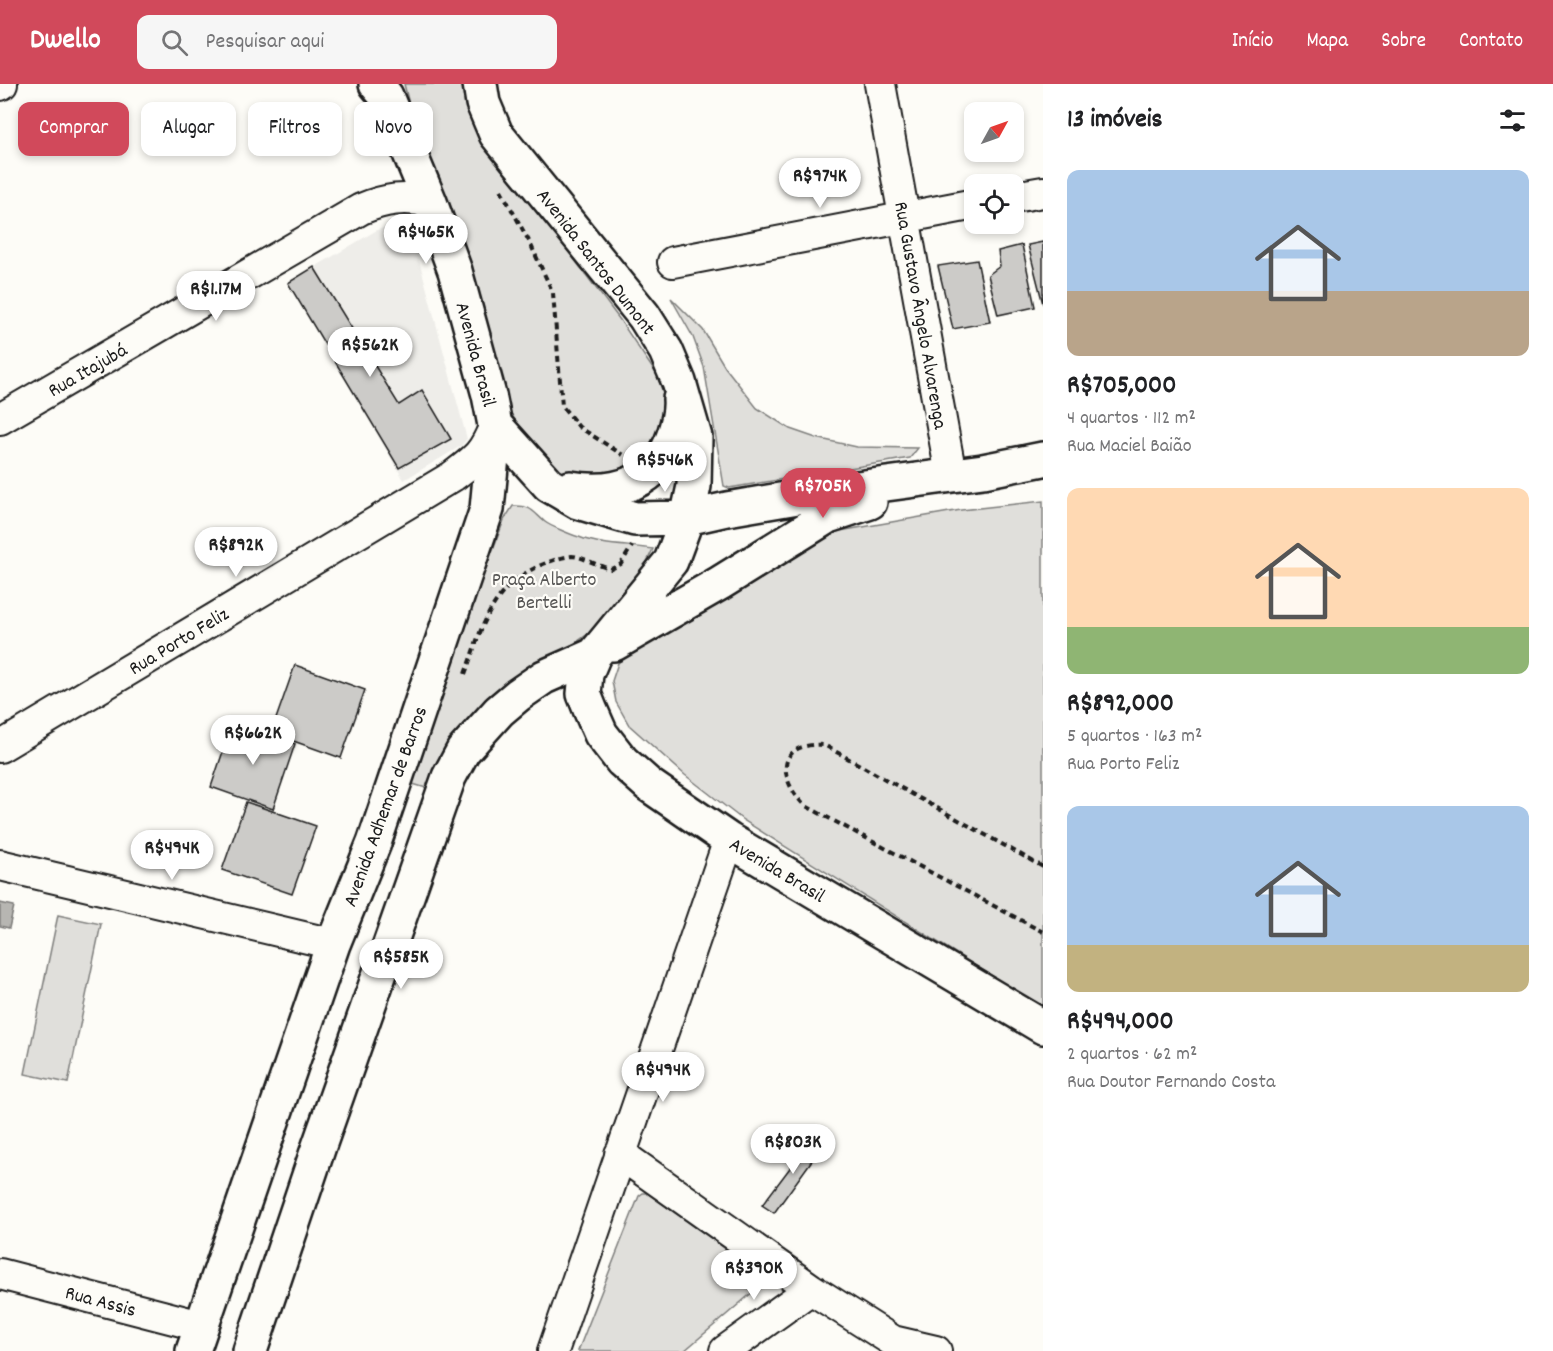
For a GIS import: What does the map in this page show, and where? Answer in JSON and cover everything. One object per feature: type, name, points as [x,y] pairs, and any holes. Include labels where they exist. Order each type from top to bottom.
[{"type":"main road","name":"Avenida Santos Dumont","points":[[480,84],[483,103],[496,134],[644,316],[666,351],[679,382],[695,437],[694,486],[687,519]]},
{"type":"main road","name":"Avenida Brasil","points":[[382,88],[430,202],[455,271],[495,425]]},
{"type":"main road","points":[[549,485],[587,491],[628,486],[642,479],[657,466],[670,449],[681,405],[679,382]]},
{"type":"main road","points":[[495,425],[549,485],[578,502],[635,519],[687,519],[727,509],[1043,459]]},
{"type":"main road","name":"Avenida Adhemar de Barros","points":[[197,1339],[333,944],[374,843],[487,509],[495,425]]},
{"type":"main road","points":[[250,1351],[319,1146],[449,777],[463,751],[499,711],[544,677],[594,655],[720,583],[828,516],[951,475]]},
{"type":"main road","points":[[594,655],[671,561],[687,519]]},
{"type":"main road","name":"Avenida Brasil","points":[[594,655],[586,674],[584,694],[602,734],[622,761],[649,785],[729,840],[1043,1028]]},
{"type":"street","name":"Rua Gustavo Ângelo Alvarenga","points":[[880,84],[951,475]]},
{"type":"street","points":[[1024,195],[1043,192]]},
{"type":"street","name":"Rua Itajubá","points":[[0,419],[361,209],[387,200],[402,198],[430,202]]},
{"type":"street","points":[[673,262],[964,206]]},
{"type":"street","name":"Rua Porto Feliz","points":[[0,747],[453,476],[476,459],[487,447],[495,425]]},
{"type":"street","points":[[553,1351],[729,840]]},
{"type":"street","points":[[0,865],[333,944]]},
{"type":"street","points":[[620,1154],[811,1289],[893,1341],[936,1351]]},
{"type":"street","name":"Rua Assis","points":[[0,1274],[197,1339]]},
{"type":"street","points":[[725,1351],[811,1289]]},
{"type":"path","points":[[496,180],[530,243],[553,293],[562,406],[579,427],[620,452],[642,479]]},
{"type":"path","points":[[464,676],[495,601],[510,584],[529,570],[553,560],[574,556],[611,569],[621,564],[652,518]]},
{"type":"path","points":[[1043,867],[824,745],[800,746],[787,762],[785,772],[788,783],[793,794],[804,805],[1043,932]]},
{"type":"shaded area","points":[[390,226],[403,230],[415,245],[467,439],[461,446],[404,480],[288,283],[377,230]]},
{"type":"shaded area","points":[[0,903],[14,906],[9,928],[0,926]]},
{"type":"green space","points":[[404,84],[466,84],[528,198],[620,320],[657,375],[663,393],[664,424],[659,448],[622,480],[556,478],[528,441],[507,407],[498,363],[470,261],[425,156],[433,156],[433,102],[408,102]]},
{"type":"green space","points":[[671,298],[703,330],[725,367],[757,408],[790,429],[816,438],[857,447],[918,448],[910,458],[729,488],[724,486],[704,367],[693,337]]},
{"type":"green space","points":[[1043,501],[1043,1008],[743,820],[685,775],[629,725],[616,702],[612,681],[618,663],[638,646],[834,532],[961,510]]},
{"type":"green space","name":"Praça Alberto Bertelli","points":[[513,506],[528,508],[548,524],[588,540],[653,549],[636,581],[614,610],[588,634],[557,653],[436,791],[406,782],[504,520]]},
{"type":"green space","points":[[58,915],[101,924],[68,1083],[25,1074]]},
{"type":"green space","points":[[647,1193],[761,1274],[763,1280],[761,1285],[684,1351],[578,1351],[639,1196]]},
{"type":"building","points":[[1043,242],[1043,304],[1028,245]]},
{"type":"building","points":[[1022,245],[1035,307],[998,315],[988,275],[1000,266],[998,251]]},
{"type":"building","points":[[977,260],[990,322],[953,329],[938,266]]},
{"type":"building","points":[[314,267],[399,405],[422,390],[451,439],[399,468],[288,283]]},
{"type":"building","points":[[295,665],[365,690],[341,758],[271,733]]},
{"type":"building","points":[[233,722],[295,744],[273,809],[211,787]]},
{"type":"building","points":[[246,802],[316,826],[292,894],[222,870]]},
{"type":"building","points":[[814,1136],[823,1145],[774,1213],[762,1205]]}]
